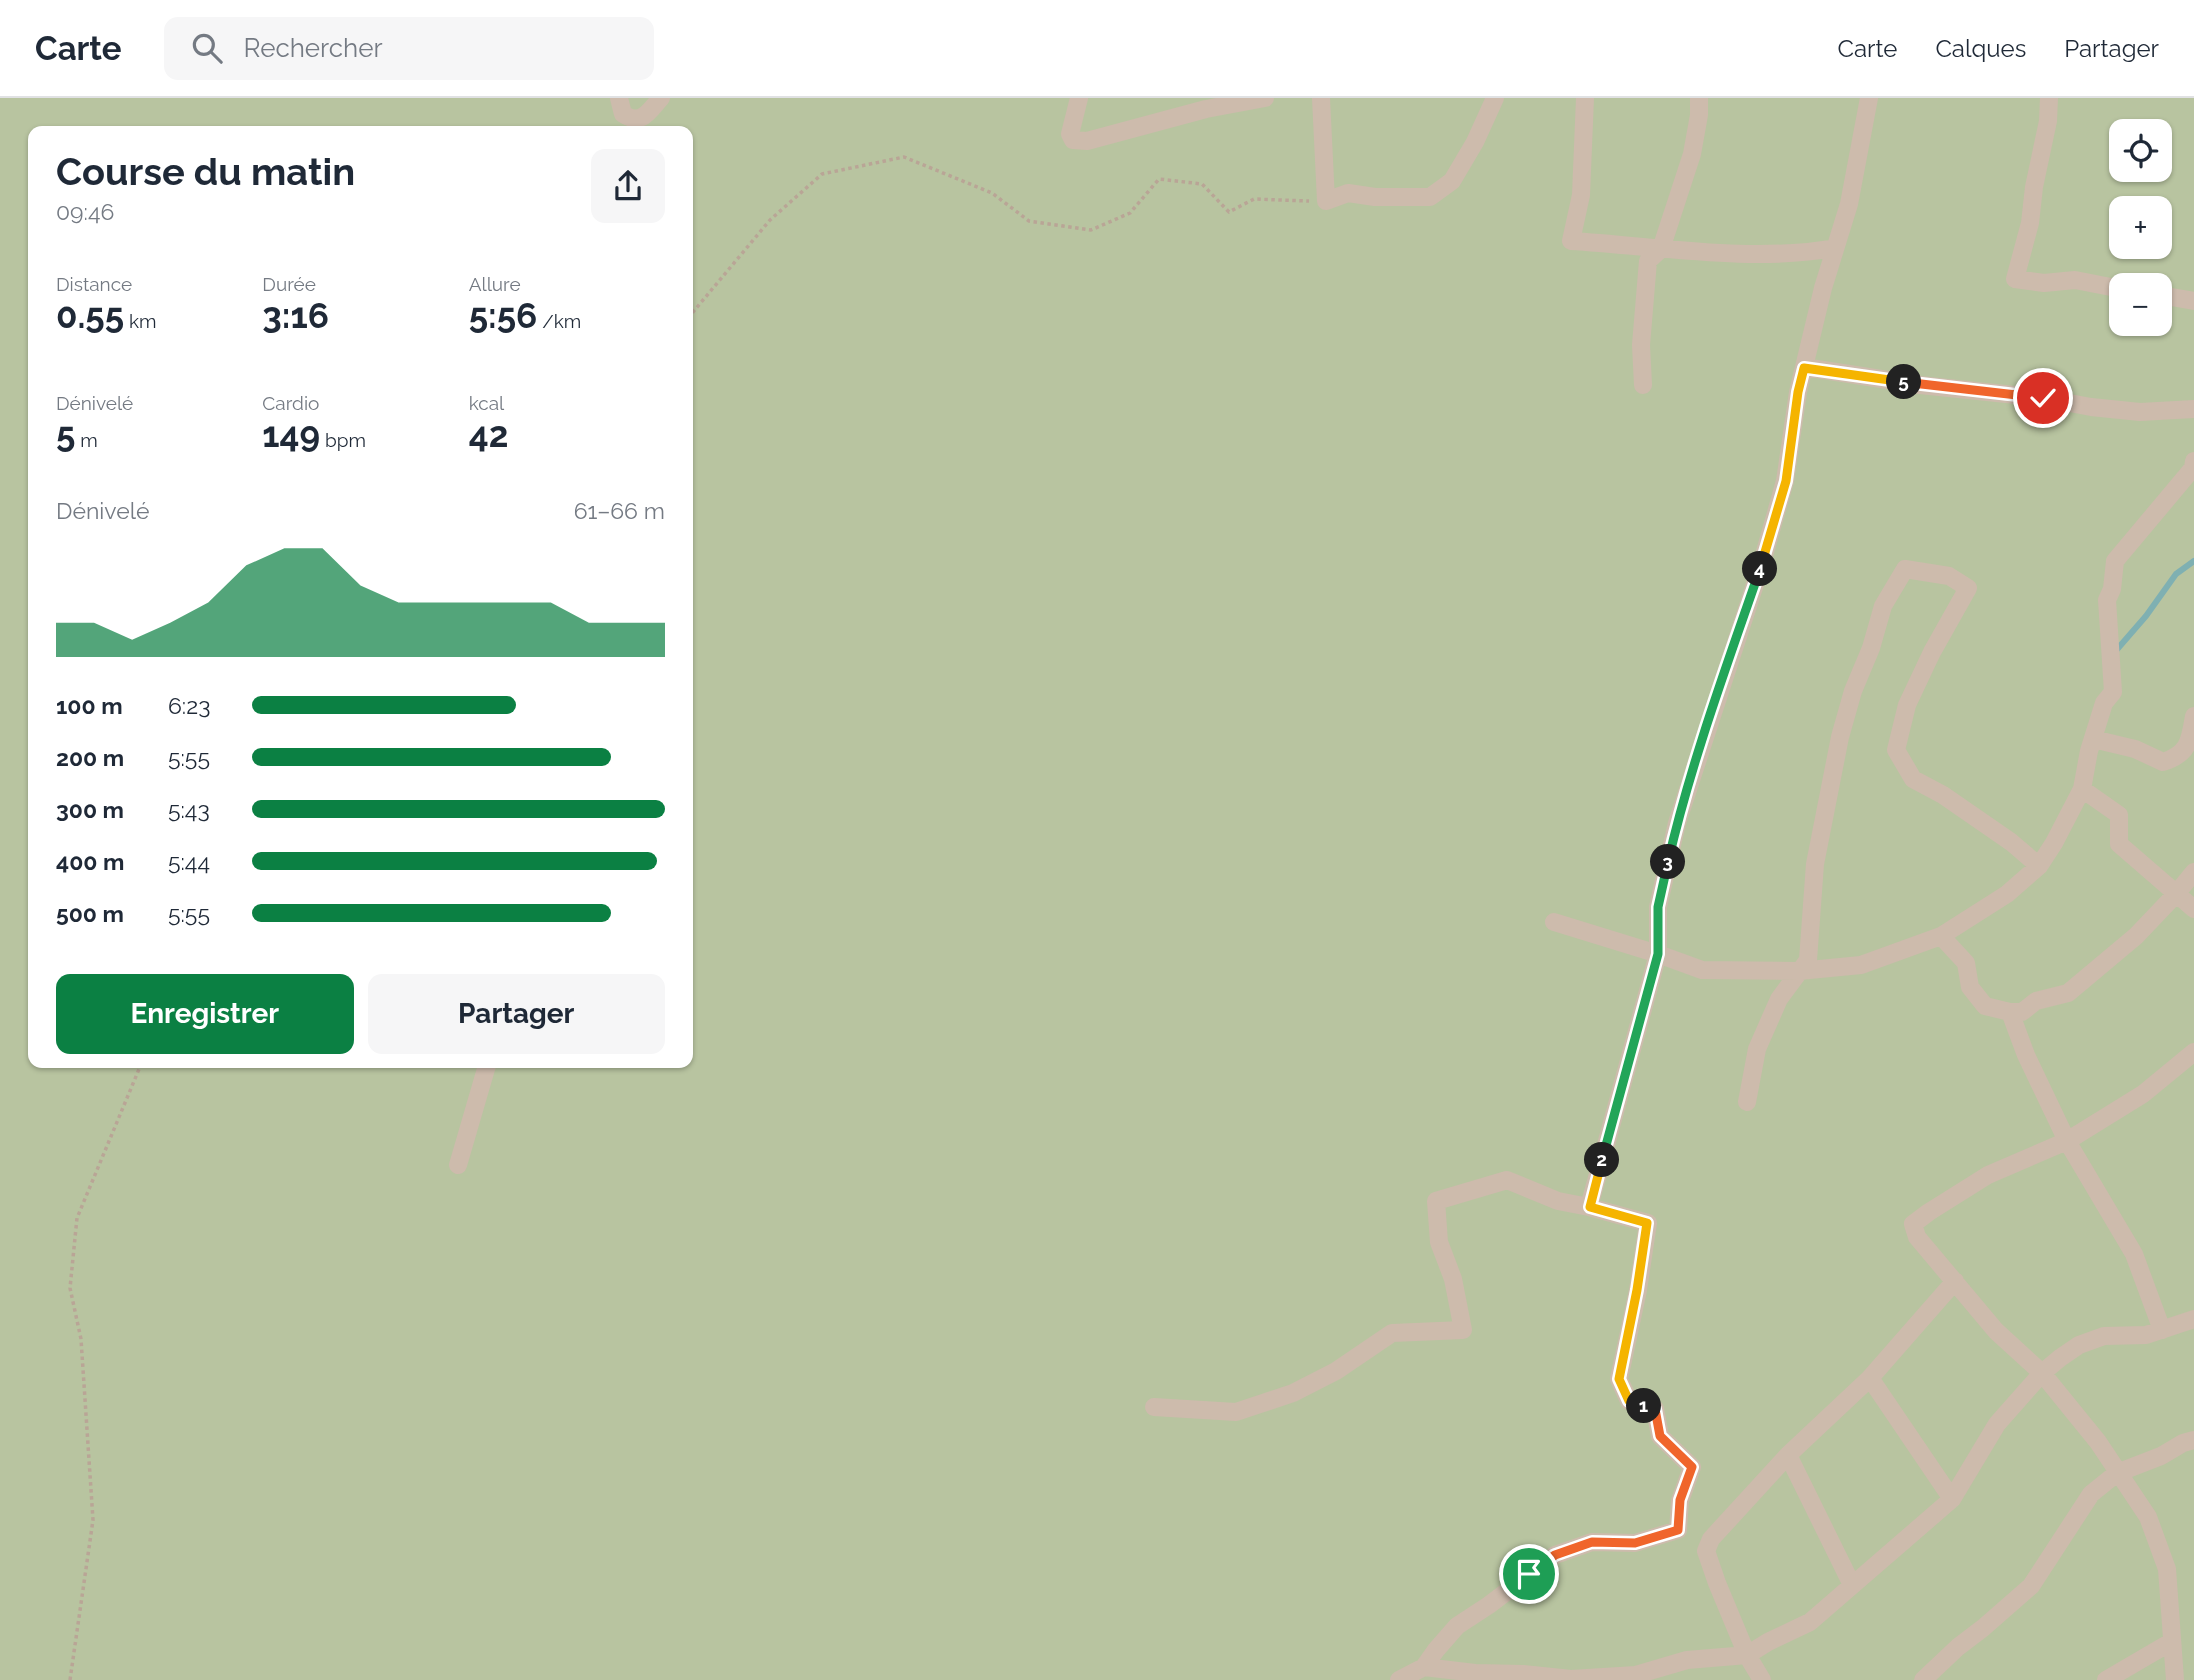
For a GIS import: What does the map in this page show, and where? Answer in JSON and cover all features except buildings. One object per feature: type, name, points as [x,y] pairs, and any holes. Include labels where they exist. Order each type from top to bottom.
[{"type":"street","points":[[619,98],[623,114],[639,119],[660,98]]},
{"type":"street","points":[[1079,98],[1070,134],[1073,140],[1078,141],[1265,98]]},
{"type":"street","points":[[1321,98],[1326,201],[1348,193],[1375,197],[1430,197],[1452,181],[1475,142],[1494,98]]},
{"type":"street","points":[[1585,98],[1581,195],[1571,241],[1661,249],[1803,254],[1835,248]]},
{"type":"street","points":[[1643,386],[1641,345],[1648,261],[1661,249],[1692,154],[1699,115],[1699,98]]},
{"type":"street","points":[[1590,1207],[1658,954],[1658,907],[1677,823],[1786,481],[1798,392],[1823,288],[1849,204],[1869,98]]},
{"type":"street","points":[[2049,98],[2049,121],[2034,187],[2030,223],[2015,279],[2044,283],[2075,280],[2109,287]]},
{"type":"street","points":[[2172,297],[2194,301]]},
{"type":"street","points":[[1804,368],[2043,398],[2091,407],[2140,412],[2194,409]]},
{"type":"street","points":[[1555,922],[1702,970],[1799,971],[1861,965],[1941,936],[2007,894],[2039,866],[2082,789],[2104,703],[2113,692],[2107,600],[2112,589],[2115,561],[2194,466]]},
{"type":"street","points":[[1747,1102],[1757,1049],[1779,999],[1808,960],[1815,864],[1840,737],[1883,606],[1905,569],[1950,576],[1968,589],[1931,652],[1907,705],[1896,750],[1913,779],[1943,795],[2011,842],[2039,866]]},
{"type":"street","points":[[2093,739],[2135,749],[2162,762],[2174,759],[2189,744],[2194,716]]},
{"type":"street","points":[[2082,789],[2119,815],[2119,844],[2194,909]]},
{"type":"street","points":[[1941,936],[1966,963],[1970,987],[1985,1006],[2022,1012],[2036,1001],[2068,993],[2136,936],[2194,872]]},
{"type":"street","points":[[2010,1012],[2026,1055],[2067,1141],[2134,1254],[2162,1330]]},
{"type":"street","points":[[2175,1680],[2167,1569],[2148,1517],[2098,1442],[2042,1373],[1996,1331],[1917,1237],[1913,1224],[1988,1175],[2067,1141],[2143,1094],[2194,1052]]},
{"type":"street","points":[[458,1164],[486,1068]]},
{"type":"street","points":[[1154,1407],[1236,1412],[1293,1393],[1336,1371],[1392,1333],[1463,1330],[1453,1279],[1439,1242],[1436,1201],[1507,1180],[1558,1201],[1647,1223],[1619,1379],[1629,1401],[1655,1409],[1660,1436],[1692,1467],[1680,1500],[1678,1530],[1635,1543],[1592,1542],[1555,1555],[1457,1626],[1424,1667],[1399,1680]]},
{"type":"street","points":[[1762,1680],[1747,1655],[1717,1584],[1706,1551],[1711,1539],[1788,1455],[1870,1378],[1955,1281]]},
{"type":"street","points":[[1424,1667],[1570,1679],[1636,1675],[1688,1660],[1747,1655],[1810,1622],[1952,1499],[1997,1424],[2042,1373],[2060,1358],[2079,1345],[2104,1336],[2146,1335],[2194,1319]]},
{"type":"street","points":[[1870,1378],[1952,1499]]},
{"type":"street","points":[[1923,1680],[2031,1586],[2091,1494],[2117,1473],[2194,1440]]},
{"type":"street","points":[[1788,1455],[1852,1585]]},
{"type":"street","points":[[2106,1680],[2171,1642]]},
{"type":"path","points":[[693,311],[770,220],[822,174],[904,157],[992,193],[1029,221],[1091,230],[1130,213],[1160,179],[1202,184],[1229,212],[1254,200],[1326,201]]},
{"type":"path","points":[[70,1680],[93,1520],[81,1339],[69,1287],[77,1218],[140,1068]]},
{"type":"green space","points":[[0,98],[2194,98],[2194,1680],[0,1680]]},
{"type":"waterway","points":[[2113,654],[2146,616],[2176,574],[2194,561]]},
{"type":"route","points":[[1529,1574],[1555,1555],[1592,1542],[1635,1543],[1678,1530],[1680,1500],[1692,1467],[1660,1436],[1655,1409],[1629,1401],[1619,1379],[1647,1223],[1590,1207],[1658,954],[1658,907],[1677,823],[1786,481],[1798,392],[1804,368],[2043,398]]}]
